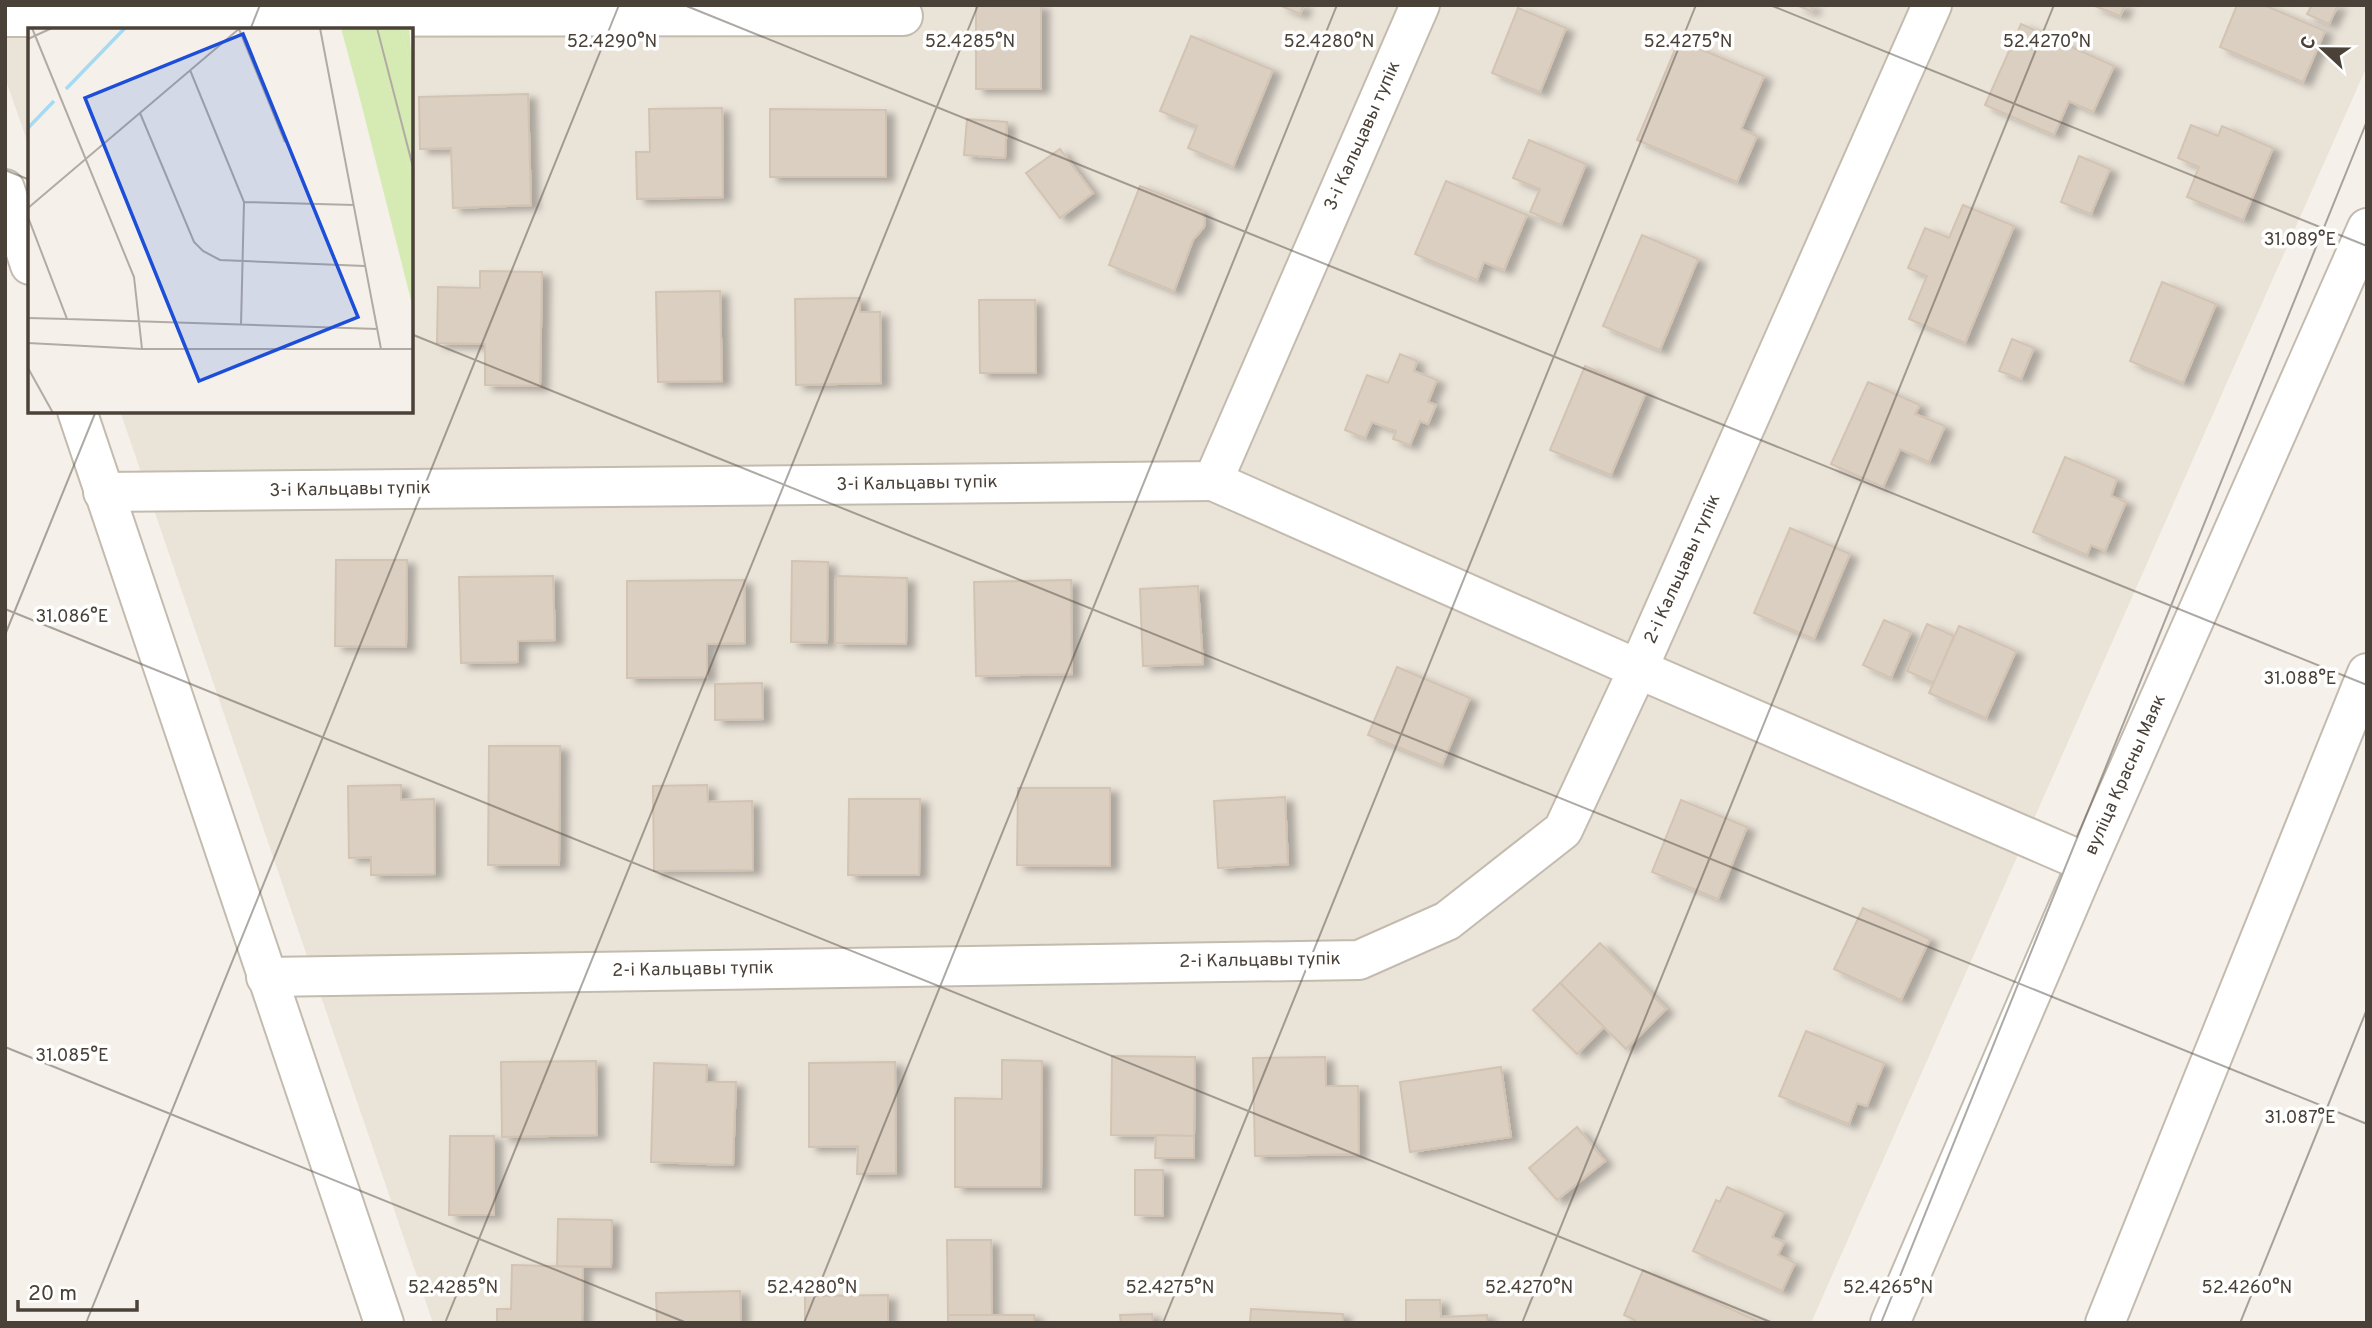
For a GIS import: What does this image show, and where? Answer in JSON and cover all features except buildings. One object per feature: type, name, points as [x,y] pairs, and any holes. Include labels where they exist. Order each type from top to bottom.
[{"type":"street","name":"3-і Кальцавы тупік","points":[[103,492],[1213,481],[1420,5]]},
{"type":"street","name":"2-і Кальцавы тупік","points":[[266,977],[1359,960],[1447,921],[1563,830],[1638,669],[1932,5]]},
{"type":"street","points":[[5,17],[903,16]]},
{"type":"street","points":[[5,189],[28,259]]},
{"type":"street","name":"вуліца Красны Маяк","points":[[1890,1323],[2087,863],[2367,228]]},
{"type":"street","points":[[78,413],[384,1323]]},
{"type":"street","points":[[1213,481],[2087,863]]},
{"type":"street","points":[[2105,1323],[2367,673]]},
{"type":"shaded area","points":[[5,5],[2367,5],[2367,66],[1811,1323],[433,1323],[121,413],[413,413],[413,28],[28,28],[28,143],[5,78]]}]
